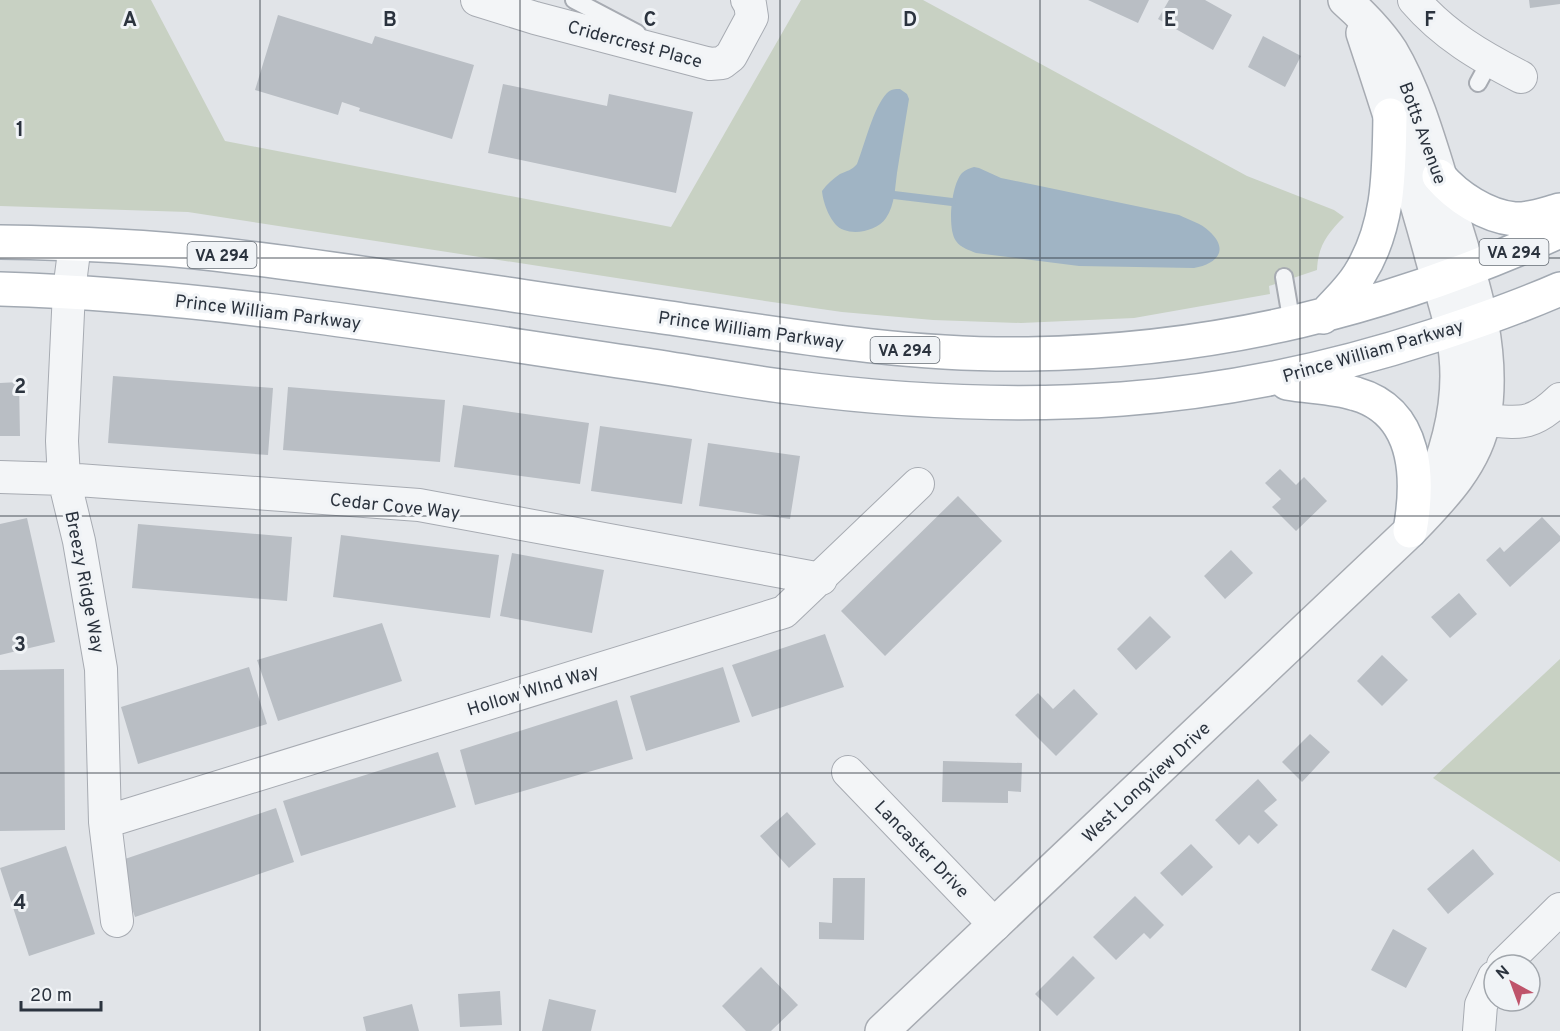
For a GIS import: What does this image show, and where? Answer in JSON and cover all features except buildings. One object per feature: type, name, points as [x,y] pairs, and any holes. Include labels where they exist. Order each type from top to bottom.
[{"type":"main road","points":[[1307,320],[1347,291],[1359,275],[1380,232],[1389,184],[1390,115]]},
{"type":"main road","points":[[1440,176],[1458,194],[1484,210],[1500,216],[1515,219],[1532,218],[1560,210]]},
{"type":"main road","name":"Prince William Parkway","points":[[0,242],[75,244],[211,254],[836,343],[932,352],[1027,354],[1123,349],[1218,338],[1307,320],[1372,303],[1453,276],[1560,231]]},
{"type":"main road","name":"Prince William Parkway","points":[[0,289],[131,295],[289,314],[786,387],[877,396],[1026,401],[1120,399],[1179,394],[1267,380],[1328,367],[1466,325],[1560,289]]},
{"type":"main road","points":[[1267,380],[1355,393],[1383,408],[1395,420],[1409,446],[1415,474],[1415,503],[1410,531]]},
{"type":"street","name":"Cridercrest Place","points":[[477,0],[535,18],[710,64],[722,63],[731,56],[752,17],[747,0]]},
{"type":"street","points":[[1414,0],[1484,72],[1521,77]]},
{"type":"street","name":"Botts Avenue","points":[[1355,3],[1410,175],[1453,276]]},
{"type":"street","name":"Botts Avenue","points":[[1355,3],[1394,58],[1406,83],[1440,176],[1453,276]]},
{"type":"street","name":"Breezy Ridge Way","points":[[75,244],[69,291],[62,441],[64,479],[80,541],[101,669],[105,822],[117,921]]},
{"type":"street","name":"West Longview Drive","points":[[882,1031],[1410,531],[1455,480],[1477,442],[1484,420],[1488,364],[1466,325],[1453,276]]},
{"type":"street","name":"West Longview Drive","points":[[1410,531],[1436,477],[1446,447],[1453,417],[1456,357],[1466,325]]},
{"type":"street","points":[[1484,420],[1514,422],[1533,420],[1560,399]]},
{"type":"street","name":"Cedar Cove Way","points":[[0,477],[64,479],[419,505],[821,579]]},
{"type":"street","name":"Hollow WInd Way","points":[[105,822],[784,612],[918,484]]},
{"type":"street","name":"Lancaster Drive","points":[[848,772],[995,925]]},
{"type":"street","points":[[1515,953],[1560,909]]},
{"type":"street","points":[[1479,1031],[1482,1003]]},
{"type":"lane","points":[[574,0],[680,56]]},
{"type":"lane","points":[[1284,277],[1307,320]]},
{"type":"green space","points":[[0,0],[151,0],[225,141],[671,227],[801,0],[923,0],[1247,176],[1334,210],[1344,217],[1324,241],[1319,254],[1317,270],[1269,286],[1270,294],[1134,318],[1021,323],[933,320],[842,312],[188,212],[0,206]]},
{"type":"green space","points":[[1560,659],[1560,862],[1433,778]]},
{"type":"water","points":[[900,89],[907,94],[909,99],[891,207],[886,218],[878,226],[855,232],[839,228],[826,208],[822,191],[840,174],[857,164],[873,117],[882,100],[890,91]]},
{"type":"water","points":[[974,167],[1001,178],[1179,215],[1206,228],[1219,244],[1220,250],[1214,260],[1194,268],[1079,266],[976,253],[956,241],[951,217],[958,179],[963,172]]},
{"type":"waterway","points":[[894,195],[952,202]]}]
